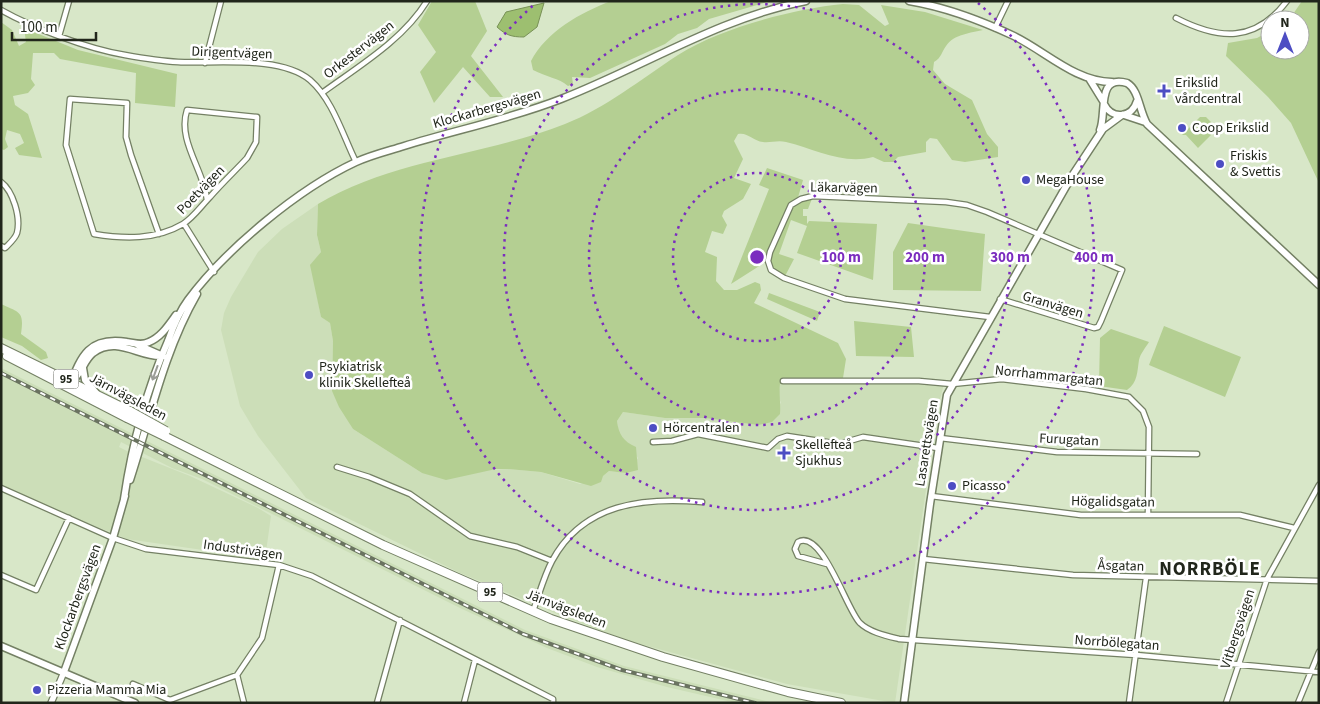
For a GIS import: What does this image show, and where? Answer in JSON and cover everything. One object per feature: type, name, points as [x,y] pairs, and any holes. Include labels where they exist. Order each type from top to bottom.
[{"type":"main road","name":"Klockarbergsvägen","points":[[165,357],[188,301],[234,250],[290,202],[356,162],[559,100],[723,26],[768,10],[806,1]]},
{"type":"main road","points":[[909,1],[962,14],[1014,36],[1089,79],[1121,81],[1130,85],[1136,91],[1142,114],[1148,124],[1319,285]]},
{"type":"main road","points":[[1089,79],[1112,113],[1148,124]]},
{"type":"main road","points":[[1103,102],[1106,88],[1114,82]]},
{"type":"main road","points":[[1122,115],[1133,109],[1137,100]]},
{"type":"main road","name":"Lasarettsvägen","points":[[904,703],[931,496],[947,395],[990,317],[1097,136],[1104,120],[1103,102]]},
{"type":"main road","name":"Lasarettsvägen","points":[[1097,136],[1108,123],[1122,115]]},
{"type":"main road","name":"Klockarbergsvägen","points":[[64,672],[113,538],[124,499],[129,464],[151,385],[202,284]]},
{"type":"main road","points":[[137,345],[156,338],[188,301]]},
{"type":"main road","points":[[70,384],[72,375],[81,357],[96,345],[114,342],[137,345],[165,357]]},
{"type":"main road","points":[[70,384],[91,354],[105,348],[125,347],[165,357]]},
{"type":"main road","name":"Järnvägsleden","points":[[1,348],[214,460],[384,545],[533,611],[663,657],[788,692],[842,703]]},
{"type":"main road","name":"Järnvägsleden","points":[[1,352],[99,396],[128,415]]},
{"type":"main road","points":[[83,368],[85,380],[99,396]]},
{"type":"main road","points":[[1,646],[136,703]]},
{"type":"street","points":[[59,36],[69,1]]},
{"type":"street","points":[[205,63],[221,1]]},
{"type":"street","name":"Orkestervägen","points":[[322,93],[394,38],[420,12],[427,1]]},
{"type":"street","points":[[995,28],[1008,1]]},
{"type":"street","points":[[1176,18],[1214,34],[1236,33],[1259,27],[1279,12],[1287,1]]},
{"type":"street","name":"Dirigentvägen","points":[[1,10],[16,19],[59,36],[122,55],[176,62],[266,64],[287,68],[305,77],[322,93],[356,162]]},
{"type":"street","name":"Poetvägen","points":[[159,234],[126,138],[127,104],[70,99],[66,145],[94,234],[137,238],[159,234],[184,224],[207,200],[254,150],[257,117],[187,110],[185,131],[206,188],[207,200]]},
{"type":"street","points":[[1,182],[8,187],[16,215],[17,232],[14,240],[3,247]]},
{"type":"street","name":"Läkarvägen","points":[[990,317],[864,302],[827,294],[784,278],[771,270],[768,261],[770,252],[791,205],[800,199],[813,196],[946,202],[967,205],[1040,233]]},
{"type":"street","points":[[184,224],[214,272]]},
{"type":"street","name":"Granvägen","points":[[1000,300],[1074,324],[1098,327],[1122,270],[1040,233]]},
{"type":"street","name":"Norrhammargatan","points":[[784,381],[919,381],[952,384],[1002,379],[1086,389],[1129,397],[1143,410],[1149,427],[1148,514]]},
{"type":"street","points":[[653,442],[672,441],[698,434],[768,448],[778,439],[787,436],[839,444],[863,437],[938,448]]},
{"type":"street","name":"Furugatan","points":[[940,438],[1057,452],[1198,454]]},
{"type":"street","points":[[337,467],[369,477],[410,494],[470,536],[517,547],[552,561]]},
{"type":"street","name":"Vitbergsvägen","points":[[1226,703],[1267,580],[1319,485]]},
{"type":"street","name":"Industrivägen","points":[[1,488],[113,538],[146,549],[278,565],[312,576],[553,701]]},
{"type":"street","name":"Högalidsgatan","points":[[931,496],[1081,515],[1240,515],[1294,528]]},
{"type":"street","points":[[533,611],[552,561],[572,534],[604,512],[620,505],[658,499],[702,502]]},
{"type":"street","points":[[1,575],[36,590],[69,518]]},
{"type":"street","name":"Norrbölegatan","points":[[827,564],[798,556],[796,549],[798,542],[804,540],[812,542],[836,577],[859,623],[888,637],[912,641],[1136,654],[1319,672]]},
{"type":"street","name":"Åsgatan","points":[[923,559],[1073,575],[1319,581]]},
{"type":"street","points":[[133,684],[170,700],[237,676],[262,638],[278,565]]},
{"type":"street","points":[[1129,703],[1146,578]]},
{"type":"street","points":[[377,703],[400,620]]},
{"type":"street","points":[[1298,703],[1319,652]]},
{"type":"street","points":[[464,703],[475,660]]},
{"type":"street","name":"Klockarbergsvägen","points":[[51,703],[64,672]]},
{"type":"street","points":[[237,676],[244,703]]},
{"type":"shaded area","points":[[432,1],[475,1],[487,31],[471,56],[503,97],[490,97],[463,67],[434,103],[420,72],[436,52],[418,25]]},
{"type":"shaded area","points":[[611,1],[771,1],[709,19],[697,28],[678,34],[665,44],[590,78],[572,77],[573,84],[568,86],[561,81],[533,70],[531,61],[538,50],[555,32],[576,17]]},
{"type":"shaded area","points":[[1302,1],[1319,1],[1319,183],[1291,123],[1268,97],[1226,56],[1228,43],[1260,36],[1260,60],[1310,60],[1310,10],[1296,10]]},
{"type":"shaded area","points":[[544,3],[537,27],[524,37],[509,35],[497,27],[506,12]]},
{"type":"shaded area","points":[[843,4],[859,5],[885,26],[889,24],[881,5],[925,12],[983,30],[963,35],[949,42],[940,57],[934,62],[933,70],[945,84],[972,100],[987,134],[998,147],[998,157],[965,162],[952,160],[937,139],[930,138],[926,142],[926,152],[898,157],[893,162],[884,162],[873,157],[862,159],[840,158],[786,142],[763,142],[745,134],[738,134],[734,141],[743,159],[734,178],[751,184],[743,199],[724,211],[722,216],[727,225],[723,234],[712,231],[705,252],[717,257],[716,281],[724,290],[737,290],[755,282],[760,284],[761,290],[754,303],[838,343],[846,359],[843,378],[781,378],[780,414],[772,422],[758,425],[705,418],[665,418],[623,412],[617,421],[620,434],[625,440],[636,447],[638,470],[626,473],[609,471],[603,476],[601,482],[591,486],[541,472],[507,469],[496,469],[446,480],[422,473],[353,429],[339,407],[332,391],[333,341],[330,323],[321,317],[310,265],[321,252],[317,235],[318,204],[347,189],[377,177],[408,167],[503,144],[565,124],[595,110],[695,45],[735,28],[802,10]]},
{"type":"shaded area","points":[[1,22],[12,30],[19,46],[26,42],[24,28],[78,50],[177,74],[175,107],[135,103],[136,73],[60,59],[54,53],[33,53],[31,79],[35,85],[28,93],[13,96],[15,105],[28,114],[42,158],[19,155],[15,148],[24,143],[20,134],[7,130],[5,139],[8,147],[4,150],[1,149]]},
{"type":"shaded area","points":[[1200,117],[1206,117],[1215,126],[1215,131],[1198,148],[1186,135],[1182,135]]},
{"type":"shaded area","points":[[767,168],[803,180],[797,201],[813,196],[808,209],[803,209],[803,216],[807,216],[807,224],[809,221],[877,224],[873,280],[797,253],[807,226],[791,220],[779,254],[794,259],[784,278],[771,270],[767,261],[731,284],[769,189],[759,185]]},
{"type":"shaded area","name":"Skellefteå Sjukhus","points":[[318,204],[317,235],[321,252],[311,265],[321,317],[330,323],[333,341],[332,391],[353,429],[422,473],[507,469],[541,472],[580,484],[603,476],[609,471],[626,473],[638,458],[619,434],[617,421],[623,412],[665,418],[705,418],[758,425],[781,403],[778,395],[781,378],[945,380],[938,407],[895,703],[787,684],[629,641],[562,616],[458,572],[306,498],[258,436],[240,406],[221,330],[224,313],[231,297],[258,252],[282,229]]},
{"type":"shaded area","points":[[908,223],[985,234],[981,291],[893,290],[893,252]]},
{"type":"shaded area","points":[[769,293],[820,312],[817,321],[767,299]]},
{"type":"shaded area","points":[[1,304],[20,314],[22,321],[21,334],[46,352],[48,358],[41,360],[22,346],[1,337]]},
{"type":"shaded area","points":[[854,321],[911,327],[914,357],[856,356]]},
{"type":"shaded area","points":[[1164,326],[1241,357],[1225,397],[1149,365]]},
{"type":"shaded area","points":[[1111,329],[1149,342],[1140,358],[1135,380],[1127,390],[1099,386],[1100,338]]},
{"type":"shaded area","points":[[1,368],[525,630],[624,666],[774,703],[736,703],[667,687],[597,667],[547,648],[462,609],[202,479],[172,468],[121,442],[119,447],[127,451],[190,476],[271,516],[265,559],[127,539],[73,517],[1,484]]},
{"type":"railway","points":[[1,373],[523,634],[622,670],[755,703]]},
{"type":"place","name":"Erikslid vårdcentral","points":[[1164,91]]},
{"type":"place","name":"Coop Erikslid","points":[[1182,128]]},
{"type":"place","name":"Friskis & Svettis","points":[[1220,164]]},
{"type":"place","name":"MegaHouse","points":[[1026,180]]},
{"type":"place","name":"Psykiatrisk klinik Skellefteå","points":[[309,375]]},
{"type":"place","name":"Hörcentralen","points":[[653,428]]},
{"type":"place","name":"Skellefteå Sjukhus","points":[[784,453]]},
{"type":"place","name":"Picasso","points":[[952,486]]},
{"type":"place","name":"Pizzeria Mamma Mia","points":[[37,690]]},
{"type":"district","name":"NORRBÖLE","points":[[1210,569]]}]
